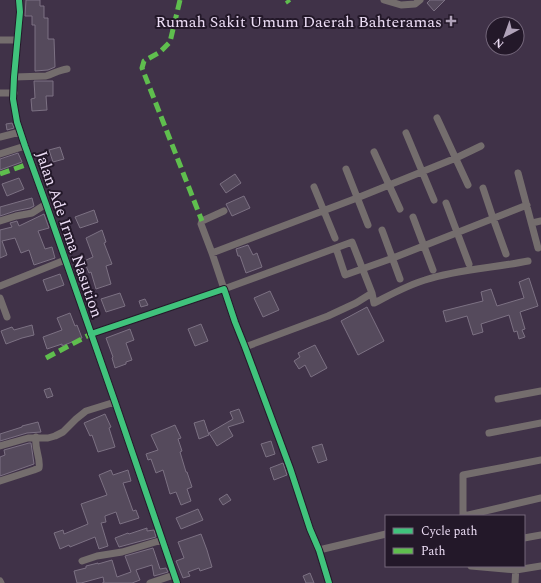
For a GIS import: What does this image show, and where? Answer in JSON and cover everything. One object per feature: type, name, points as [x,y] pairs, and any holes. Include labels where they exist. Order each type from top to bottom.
[{"type":"street","name":"Jalan Ade Irma Nasution","points":[[19,0],[20,12],[13,99],[20,132],[177,583]]},
{"type":"street","points":[[384,0],[401,5],[415,4],[420,0]]},
{"type":"street","points":[[0,40],[17,40]]},
{"type":"street","points":[[14,77],[50,75],[67,69]]},
{"type":"street","points":[[0,93],[14,93]]},
{"type":"street","points":[[437,118],[468,185]]},
{"type":"street","points":[[0,137],[20,132]]},
{"type":"street","points":[[406,133],[434,200]]},
{"type":"street","points":[[0,154],[25,146]]},
{"type":"street","points":[[212,253],[357,198],[456,158],[481,146]]},
{"type":"street","points":[[374,152],[400,209]]},
{"type":"street","points":[[346,169],[368,225]]},
{"type":"street","points":[[518,173],[538,248]]},
{"type":"street","points":[[314,187],[335,238]]},
{"type":"street","points":[[483,188],[506,254]]},
{"type":"street","points":[[446,203],[469,264]]},
{"type":"street","points":[[0,221],[28,214],[46,204]]},
{"type":"street","points":[[336,248],[345,276],[527,205]]},
{"type":"street","points":[[224,211],[202,221],[201,224],[235,322],[290,468],[329,583]]},
{"type":"street","points":[[412,217],[433,270]]},
{"type":"street","points":[[532,223],[541,221]]},
{"type":"street","points":[[382,230],[400,278]]},
{"type":"street","points":[[91,334],[224,289],[352,242],[372,293],[374,303],[424,280],[471,269],[528,261]]},
{"type":"street","points":[[0,286],[65,260]]},
{"type":"street","points":[[245,346],[328,316],[356,303],[372,293]]},
{"type":"street","points":[[0,298],[7,317]]},
{"type":"street","points":[[498,399],[541,391]]},
{"type":"street","points":[[0,446],[22,439],[36,437],[48,438],[55,436],[63,432],[86,411],[115,402]]},
{"type":"street","points":[[490,433],[541,423]]},
{"type":"street","points":[[0,481],[39,468],[35,447],[36,437]]},
{"type":"street","points":[[464,515],[463,475],[541,460]]},
{"type":"street","points":[[468,515],[541,498]]},
{"type":"street","points":[[319,550],[385,534]]},
{"type":"street","points":[[525,538],[541,535]]},
{"type":"street","points":[[82,561],[97,556],[122,552],[162,540]]},
{"type":"street","points":[[494,567],[516,568],[541,566]]},
{"type":"street","points":[[515,583],[516,568]]},
{"type":"street","points":[[150,583],[174,575]]},
{"type":"building","points":[[26,0],[40,0],[40,6],[44,6],[44,18],[48,18],[48,39],[54,39],[55,67],[48,70],[35,71],[35,25],[32,25],[32,16],[25,16]]},
{"type":"building","points":[[430,0],[445,0],[434,11],[427,3]]},
{"type":"building","points":[[34,81],[53,81],[53,96],[46,96],[47,110],[32,111],[31,99],[35,98]]},
{"type":"building","points":[[12,123],[14,128],[7,130],[6,124]]},
{"type":"building","points":[[60,147],[64,159],[53,162],[49,150]]},
{"type":"building","points":[[18,153],[22,162],[0,170],[0,159]]},
{"type":"building","points":[[235,174],[241,183],[226,193],[220,184]]},
{"type":"building","points":[[19,178],[24,189],[7,196],[2,184]]},
{"type":"building","points":[[244,196],[250,208],[232,216],[226,204]]},
{"type":"building","points":[[32,198],[34,206],[0,216],[0,207]]},
{"type":"building","points":[[94,210],[98,222],[80,228],[75,217]]},
{"type":"building","points":[[44,214],[49,228],[38,231],[45,249],[52,247],[55,258],[34,265],[29,250],[21,253],[15,238],[2,241],[7,255],[0,258],[0,230],[12,227],[10,223],[17,221],[19,226]]},
{"type":"building","points":[[102,230],[106,242],[104,243],[112,264],[106,266],[111,284],[96,289],[91,272],[89,273],[84,261],[93,257],[86,238]]},
{"type":"building","points":[[248,245],[253,255],[257,253],[262,267],[246,273],[236,249]]},
{"type":"building","points":[[60,274],[64,285],[47,291],[43,280]]},
{"type":"building","points":[[529,278],[538,306],[520,312],[525,329],[522,330],[525,337],[519,339],[517,331],[514,332],[509,315],[481,324],[483,332],[473,335],[467,316],[446,322],[443,311],[483,301],[481,292],[491,289],[497,306],[524,298],[519,282]]},
{"type":"building","points":[[270,291],[279,310],[263,317],[254,298]]},
{"type":"building","points":[[120,293],[125,306],[106,312],[101,299]]},
{"type":"building","points":[[145,299],[148,305],[141,307],[139,301]]},
{"type":"building","points":[[367,307],[384,341],[358,355],[341,321]]},
{"type":"building","points":[[70,313],[82,338],[62,346],[62,344],[47,349],[43,337],[62,330],[57,318]]},
{"type":"building","points":[[201,324],[208,341],[195,346],[188,329]]},
{"type":"building","points":[[32,325],[34,335],[6,344],[1,331],[12,327],[14,330]]},
{"type":"building","points":[[130,329],[134,340],[126,343],[132,360],[115,368],[113,357],[106,338]]},
{"type":"building","points":[[315,345],[327,368],[311,377],[305,365],[299,369],[294,361],[300,357],[298,353]]},
{"type":"building","points":[[50,388],[53,396],[47,398],[44,390]]},
{"type":"building","points":[[239,409],[244,422],[228,427],[233,436],[217,446],[209,433],[233,419],[230,412]]},
{"type":"building","points":[[105,414],[111,427],[109,428],[115,447],[98,452],[92,435],[90,436],[84,423]]},
{"type":"building","points":[[204,420],[209,435],[199,439],[194,423]]},
{"type":"building","points":[[38,422],[41,432],[27,433],[0,441],[0,434]]},
{"type":"building","points":[[175,425],[181,438],[178,439],[182,451],[180,452],[192,487],[187,489],[191,501],[181,505],[176,492],[170,494],[163,470],[156,473],[151,459],[148,460],[146,454],[158,450],[151,435]]},
{"type":"building","points":[[271,441],[275,454],[266,457],[261,444]]},
{"type":"building","points":[[31,443],[34,464],[0,476],[0,457],[5,455],[4,450]]},
{"type":"building","points":[[322,444],[327,460],[318,463],[312,447]]},
{"type":"building","points":[[283,463],[287,475],[274,480],[270,468]]},
{"type":"building","points":[[111,470],[113,475],[128,470],[131,481],[123,483],[133,511],[136,510],[139,518],[120,524],[116,512],[105,516],[106,522],[101,523],[108,546],[99,549],[95,537],[70,547],[69,545],[60,549],[54,533],[63,530],[64,534],[88,524],[81,504],[107,495],[99,475]]},
{"type":"building","points":[[227,494],[231,500],[223,505],[219,499]]},
{"type":"building","points":[[198,509],[203,520],[181,529],[176,518]]},
{"type":"building","points":[[147,528],[147,531],[154,530],[156,537],[119,547],[115,538]]},
{"type":"building","points":[[201,534],[212,567],[200,571],[199,568],[188,572],[190,576],[183,578],[176,561],[184,558],[178,542]]},
{"type":"building","points":[[153,548],[160,569],[166,568],[168,572],[154,576],[152,565],[136,570],[140,580],[132,583],[103,583],[103,577],[77,583],[74,571],[86,568],[86,566],[112,560],[117,577],[131,572],[125,556]]},
{"type":"building","points":[[310,573],[314,583],[306,583],[303,576]]},
{"type":"marked path","points":[[180,0],[170,42],[160,52],[144,61],[142,68],[202,221]]},
{"type":"marked path","points":[[0,174],[31,163]]},
{"type":"marked path","points":[[46,358],[91,334]]},
{"type":"cycle path","points":[[19,0],[20,12],[13,99],[17,122],[177,583]]},
{"type":"cycle path","points":[[91,334],[224,289],[290,468],[329,583]]},
{"type":"place","name":"Rumah Sakit Umum Daerah Bahteramas","points":[[451,21]]}]
